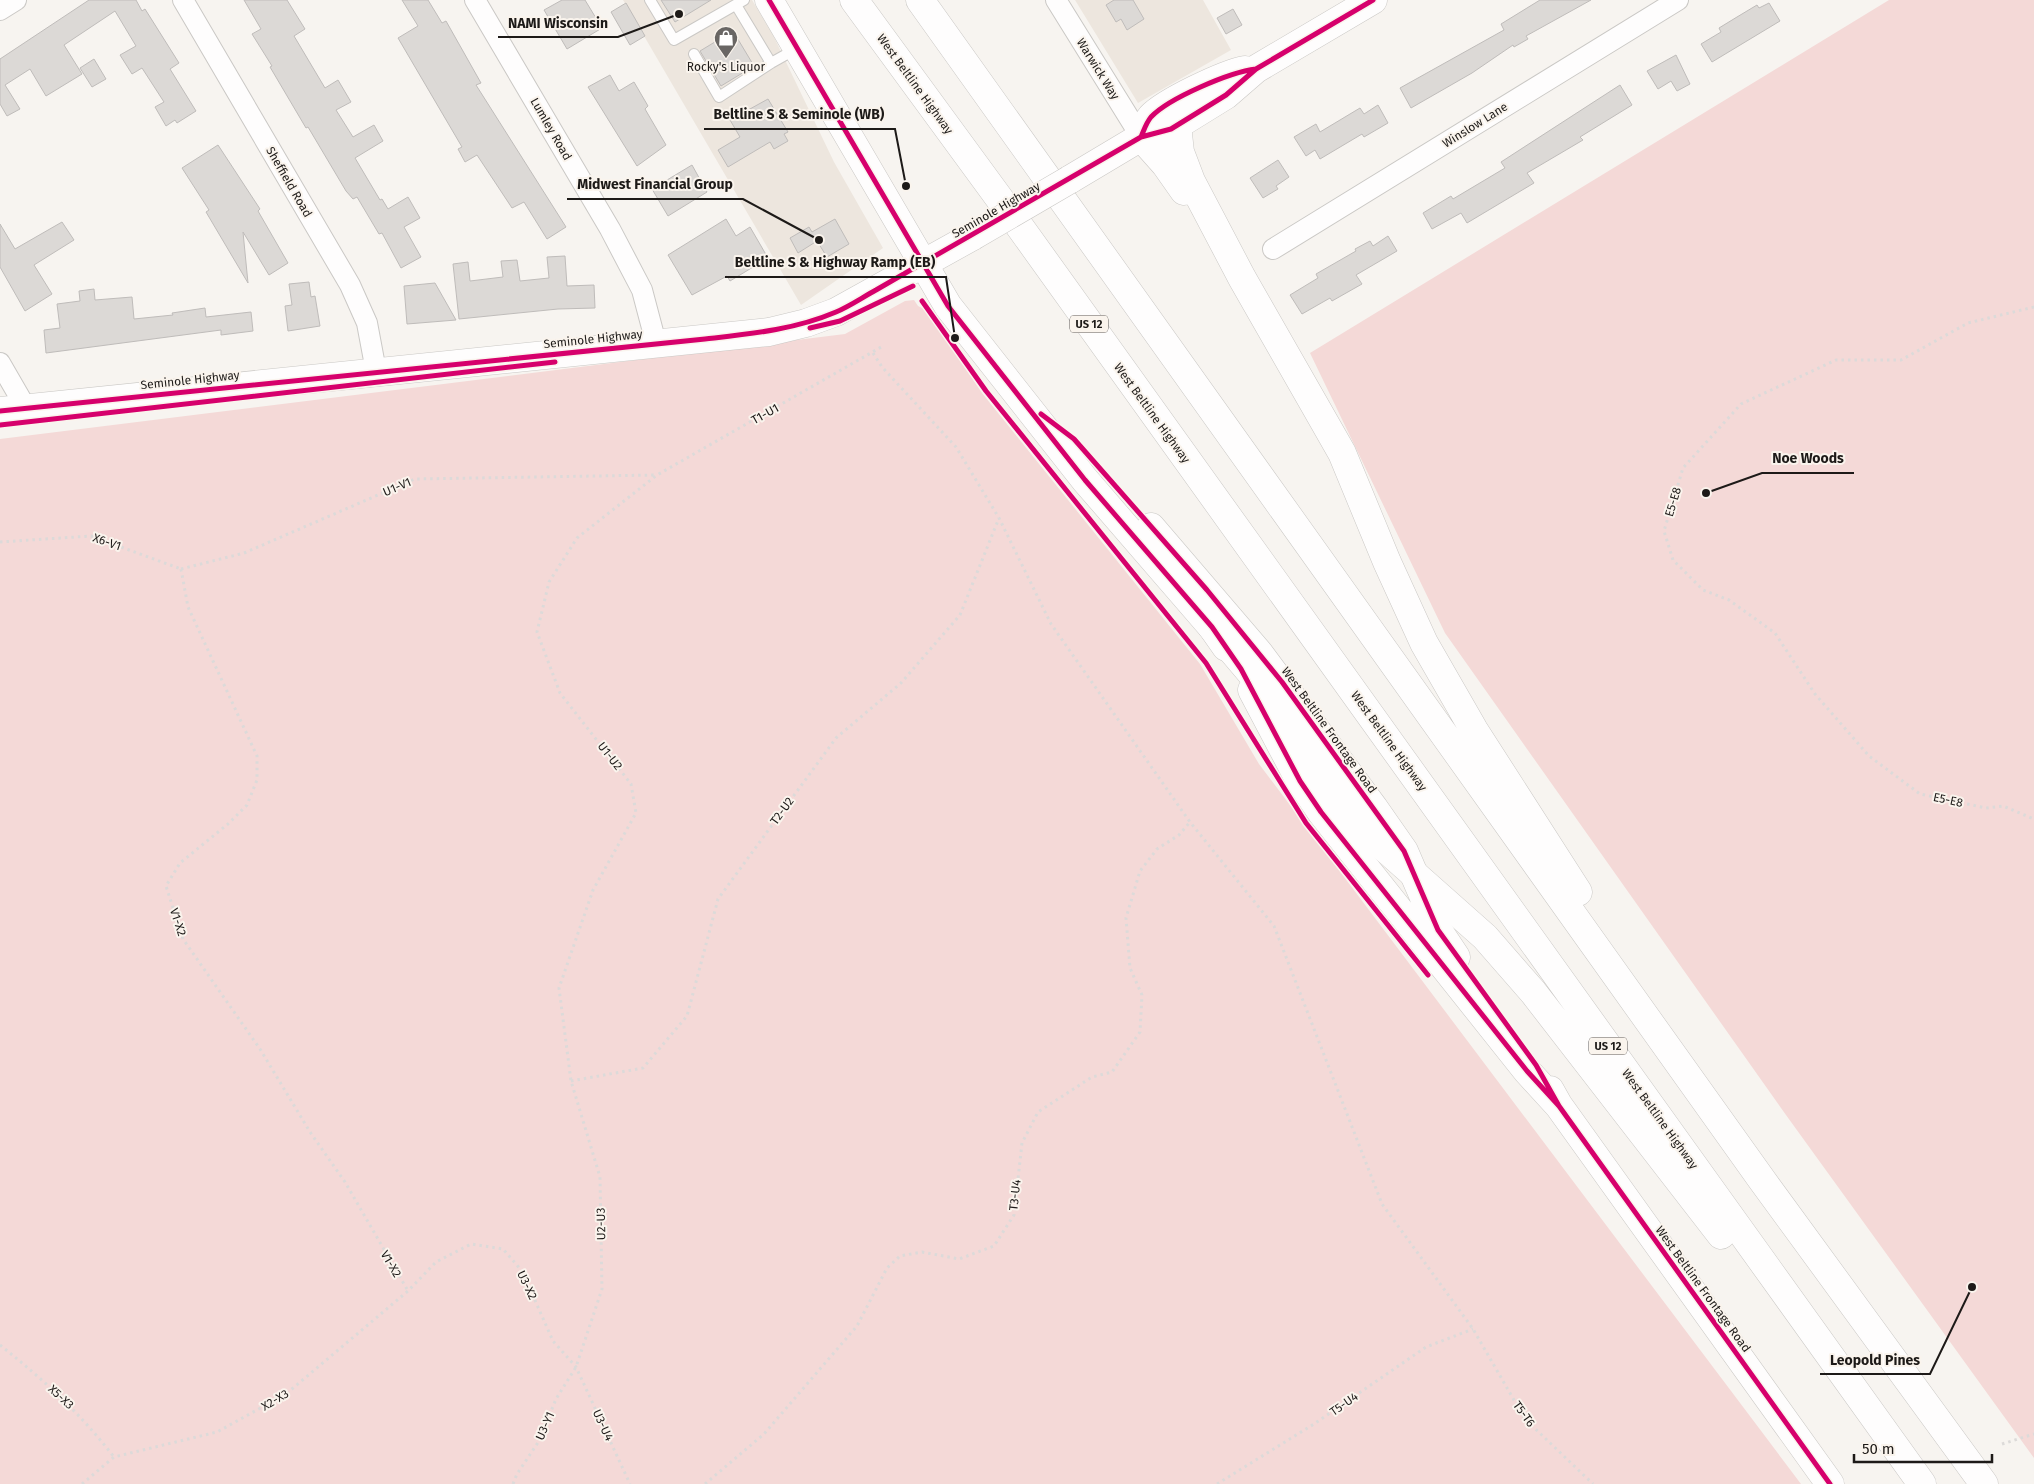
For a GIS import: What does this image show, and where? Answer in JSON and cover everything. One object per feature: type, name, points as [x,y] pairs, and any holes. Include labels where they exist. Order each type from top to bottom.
[{"type":"main road","name":"West Beltline Frontage Road","points":[[769,0],[948,306],[1085,480],[1212,627],[1240,669],[1300,781],[1321,812],[1527,1071],[1559,1106]]},
{"type":"main road","name":"West Beltline Highway","points":[[854,0],[1010,213],[1922,1484]]},
{"type":"main road","points":[[920,0],[1762,1180],[1984,1484]]},
{"type":"main road","name":"Seminole Highway","points":[[13,409],[769,332],[806,323],[836,312],[972,236],[1141,137],[1161,134],[1177,126],[1226,95],[1256,69],[1361,3]]},
{"type":"main road","name":"Seminole Highway","points":[[1141,137],[1150,118],[1161,110],[1221,78],[1256,69]]},
{"type":"main road","points":[[1177,126],[1184,165],[1242,278],[1342,453],[1424,643],[1449,688],[1762,1180]]},
{"type":"main road","points":[[1141,137],[1168,168],[1242,278]]},
{"type":"main road","name":"West Beltline Frontage Road","points":[[1028,406],[1074,439],[1260,653],[1404,851],[1438,930],[1536,1065],[1559,1106],[1830,1484]]},
{"type":"main road","points":[[1212,627],[1256,679],[1341,803],[1370,835],[1485,937],[1534,992],[1730,1246],[1893,1444]]},
{"type":"street","points":[[0,10],[16,0]]},
{"type":"street","name":"Sheffield Road","points":[[183,0],[350,285],[367,324],[376,371]]},
{"type":"street","name":"Lumley Road","points":[[475,0],[610,229],[642,290],[656,343]]},
{"type":"street","name":"Warwick Way","points":[[1056,0],[1141,137]]},
{"type":"street","name":"Winslow Lane","points":[[1273,250],[1678,0]]},
{"type":"street","points":[[0,363],[13,409]]},
{"type":"lane","points":[[650,0],[674,40],[740,2],[772,63]]},
{"type":"lane","points":[[694,54],[719,97],[797,48]]},
{"type":"path","points":[[2002,1444],[2034,1434]]},
{"type":"path","points":[[82,1484],[114,1457]]},
{"type":"shaded area","points":[[623,0],[752,0],[773,35],[834,162],[883,248],[801,305]]},
{"type":"shaded area","points":[[1075,0],[1203,0],[1231,50],[1138,103]]},
{"type":"shaded area","points":[[1889,0],[2034,0],[2034,1458],[1786,1115],[1445,633],[1310,353]]},
{"type":"shaded area","points":[[914,300],[918,306],[926,310],[982,393],[1200,664],[1259,764],[1801,1484],[0,1484],[0,439],[845,334],[905,301]]},
{"type":"building","points":[[89,0],[136,0],[142,11],[145,9],[179,63],[170,69],[196,111],[177,123],[175,120],[166,126],[155,107],[164,102],[142,68],[132,74],[120,55],[136,46],[115,11],[64,45],[82,74],[46,96],[30,69],[5,85],[20,109],[7,116],[0,104],[0,59]]},
{"type":"building","points":[[244,0],[287,0],[305,29],[294,36],[325,88],[338,80],[351,102],[336,110],[353,137],[374,125],[383,141],[355,158],[380,200],[382,199],[388,209],[408,197],[420,218],[404,227],[421,257],[401,268],[382,233],[379,234],[357,197],[353,199],[346,191],[308,127],[306,128],[252,34],[261,29]]},
{"type":"building","points":[[402,0],[428,0],[442,23],[446,21],[481,83],[476,85],[566,227],[547,239],[524,202],[512,208],[477,155],[465,162],[458,149],[462,147],[398,38],[418,26]]},
{"type":"building","points":[[562,0],[585,0],[602,28],[567,49],[544,10]]},
{"type":"building","points":[[661,0],[711,0],[675,22]]},
{"type":"building","points":[[1114,0],[1133,0],[1144,19],[1127,30],[1121,19],[1116,22],[1106,5]]},
{"type":"building","points":[[1540,0],[1591,0],[1526,36],[1528,39],[1514,47],[1513,45],[1472,73],[1411,108],[1400,88],[1504,30],[1501,24]]},
{"type":"building","points":[[626,3],[645,36],[630,45],[611,12]]},
{"type":"building","points":[[1769,3],[1780,21],[1712,62],[1701,44],[1721,32],[1719,28],[1737,17],[1757,5],[1759,8]]},
{"type":"building","points":[[1233,9],[1242,25],[1226,34],[1217,18]]},
{"type":"building","name":"Rocky's Liquor","points":[[733,31],[754,66],[721,86],[700,51]]},
{"type":"building","points":[[1676,55],[1690,84],[1677,91],[1671,81],[1658,89],[1647,71]]},
{"type":"building","points":[[94,59],[106,79],[92,87],[80,68]]},
{"type":"building","points":[[610,75],[619,91],[634,82],[648,106],[645,109],[666,145],[637,166],[588,87]]},
{"type":"building","points":[[1620,85],[1632,105],[1580,137],[1583,140],[1527,173],[1534,183],[1467,223],[1461,213],[1432,229],[1423,213],[1451,196],[1453,199],[1505,168],[1501,162]]},
{"type":"building","points":[[768,99],[788,132],[784,134],[788,141],[774,149],[770,142],[728,167],[718,150],[740,137],[730,120]]},
{"type":"building","points":[[1378,105],[1388,123],[1364,137],[1362,134],[1320,159],[1315,150],[1306,156],[1294,137],[1316,124],[1320,132],[1360,108],[1364,114]]},
{"type":"building","points":[[218,145],[260,209],[258,211],[288,263],[269,275],[243,232],[248,283],[206,212],[209,210],[182,168]]},
{"type":"building","points":[[1278,160],[1289,177],[1276,186],[1278,189],[1263,198],[1250,178]]},
{"type":"building","points":[[692,165],[707,192],[668,216],[652,189]]},
{"type":"building","points":[[726,219],[736,236],[750,227],[768,258],[730,281],[727,276],[692,295],[668,255]]},
{"type":"building","points":[[835,219],[849,244],[827,257],[817,241],[798,253],[790,238],[809,227],[812,232]]},
{"type":"building","points":[[62,222],[74,240],[34,265],[52,294],[25,311],[0,267],[0,224],[15,249]]},
{"type":"building","points":[[1388,236],[1397,251],[1356,275],[1362,284],[1332,301],[1330,298],[1302,314],[1290,295],[1318,278],[1316,274],[1356,251],[1355,249],[1370,241],[1373,246]]},
{"type":"building","points":[[565,256],[567,286],[594,285],[595,308],[558,309],[459,319],[453,264],[468,262],[470,281],[503,277],[501,261],[517,260],[520,281],[549,278],[547,257]]},
{"type":"building","points":[[309,282],[311,297],[315,296],[320,326],[288,331],[285,306],[292,305],[289,284]]},
{"type":"building","points":[[435,283],[456,320],[407,324],[404,286]]},
{"type":"building","points":[[94,289],[95,300],[132,297],[134,319],[173,315],[172,313],[205,308],[206,317],[251,312],[253,331],[221,335],[221,330],[46,353],[44,330],[60,328],[57,304],[80,301],[79,291]]},
{"type":"cycle path","points":[[769,0],[948,306],[1085,480],[1212,627],[1241,669],[1300,781],[1321,812],[1527,1071],[1559,1106]]},
{"type":"cycle path","points":[[0,411],[705,339],[771,330],[804,323],[836,312],[851,304],[1141,137],[1171,129],[1226,95],[1256,69],[1373,0]]},
{"type":"cycle path","points":[[1141,137],[1151,117],[1171,102],[1216,80],[1256,69]]},
{"type":"cycle path","points":[[810,328],[840,321],[913,286]]},
{"type":"cycle path","points":[[922,301],[986,391],[1206,663],[1306,823],[1428,975]]},
{"type":"cycle path","points":[[0,425],[555,362]]},
{"type":"cycle path","points":[[1041,414],[1074,439],[1207,590],[1282,682],[1404,851],[1438,930],[1536,1065],[1559,1106],[1830,1484]]},
{"type":"place","name":"NAMI Wisconsin","points":[[679,14]]},
{"type":"place","name":"Rocky's Liquor","points":[[726,59]]},
{"type":"place","name":"Beltline S & Seminole (WB)","points":[[906,186]]},
{"type":"place","name":"Midwest Financial Group","points":[[819,240]]},
{"type":"place","name":"Beltline S & Highway Ramp (EB)","points":[[955,338]]},
{"type":"place","name":"Noe Woods","points":[[1706,493]]},
{"type":"place","name":"Leopold Pines","points":[[1972,1287]]}]
